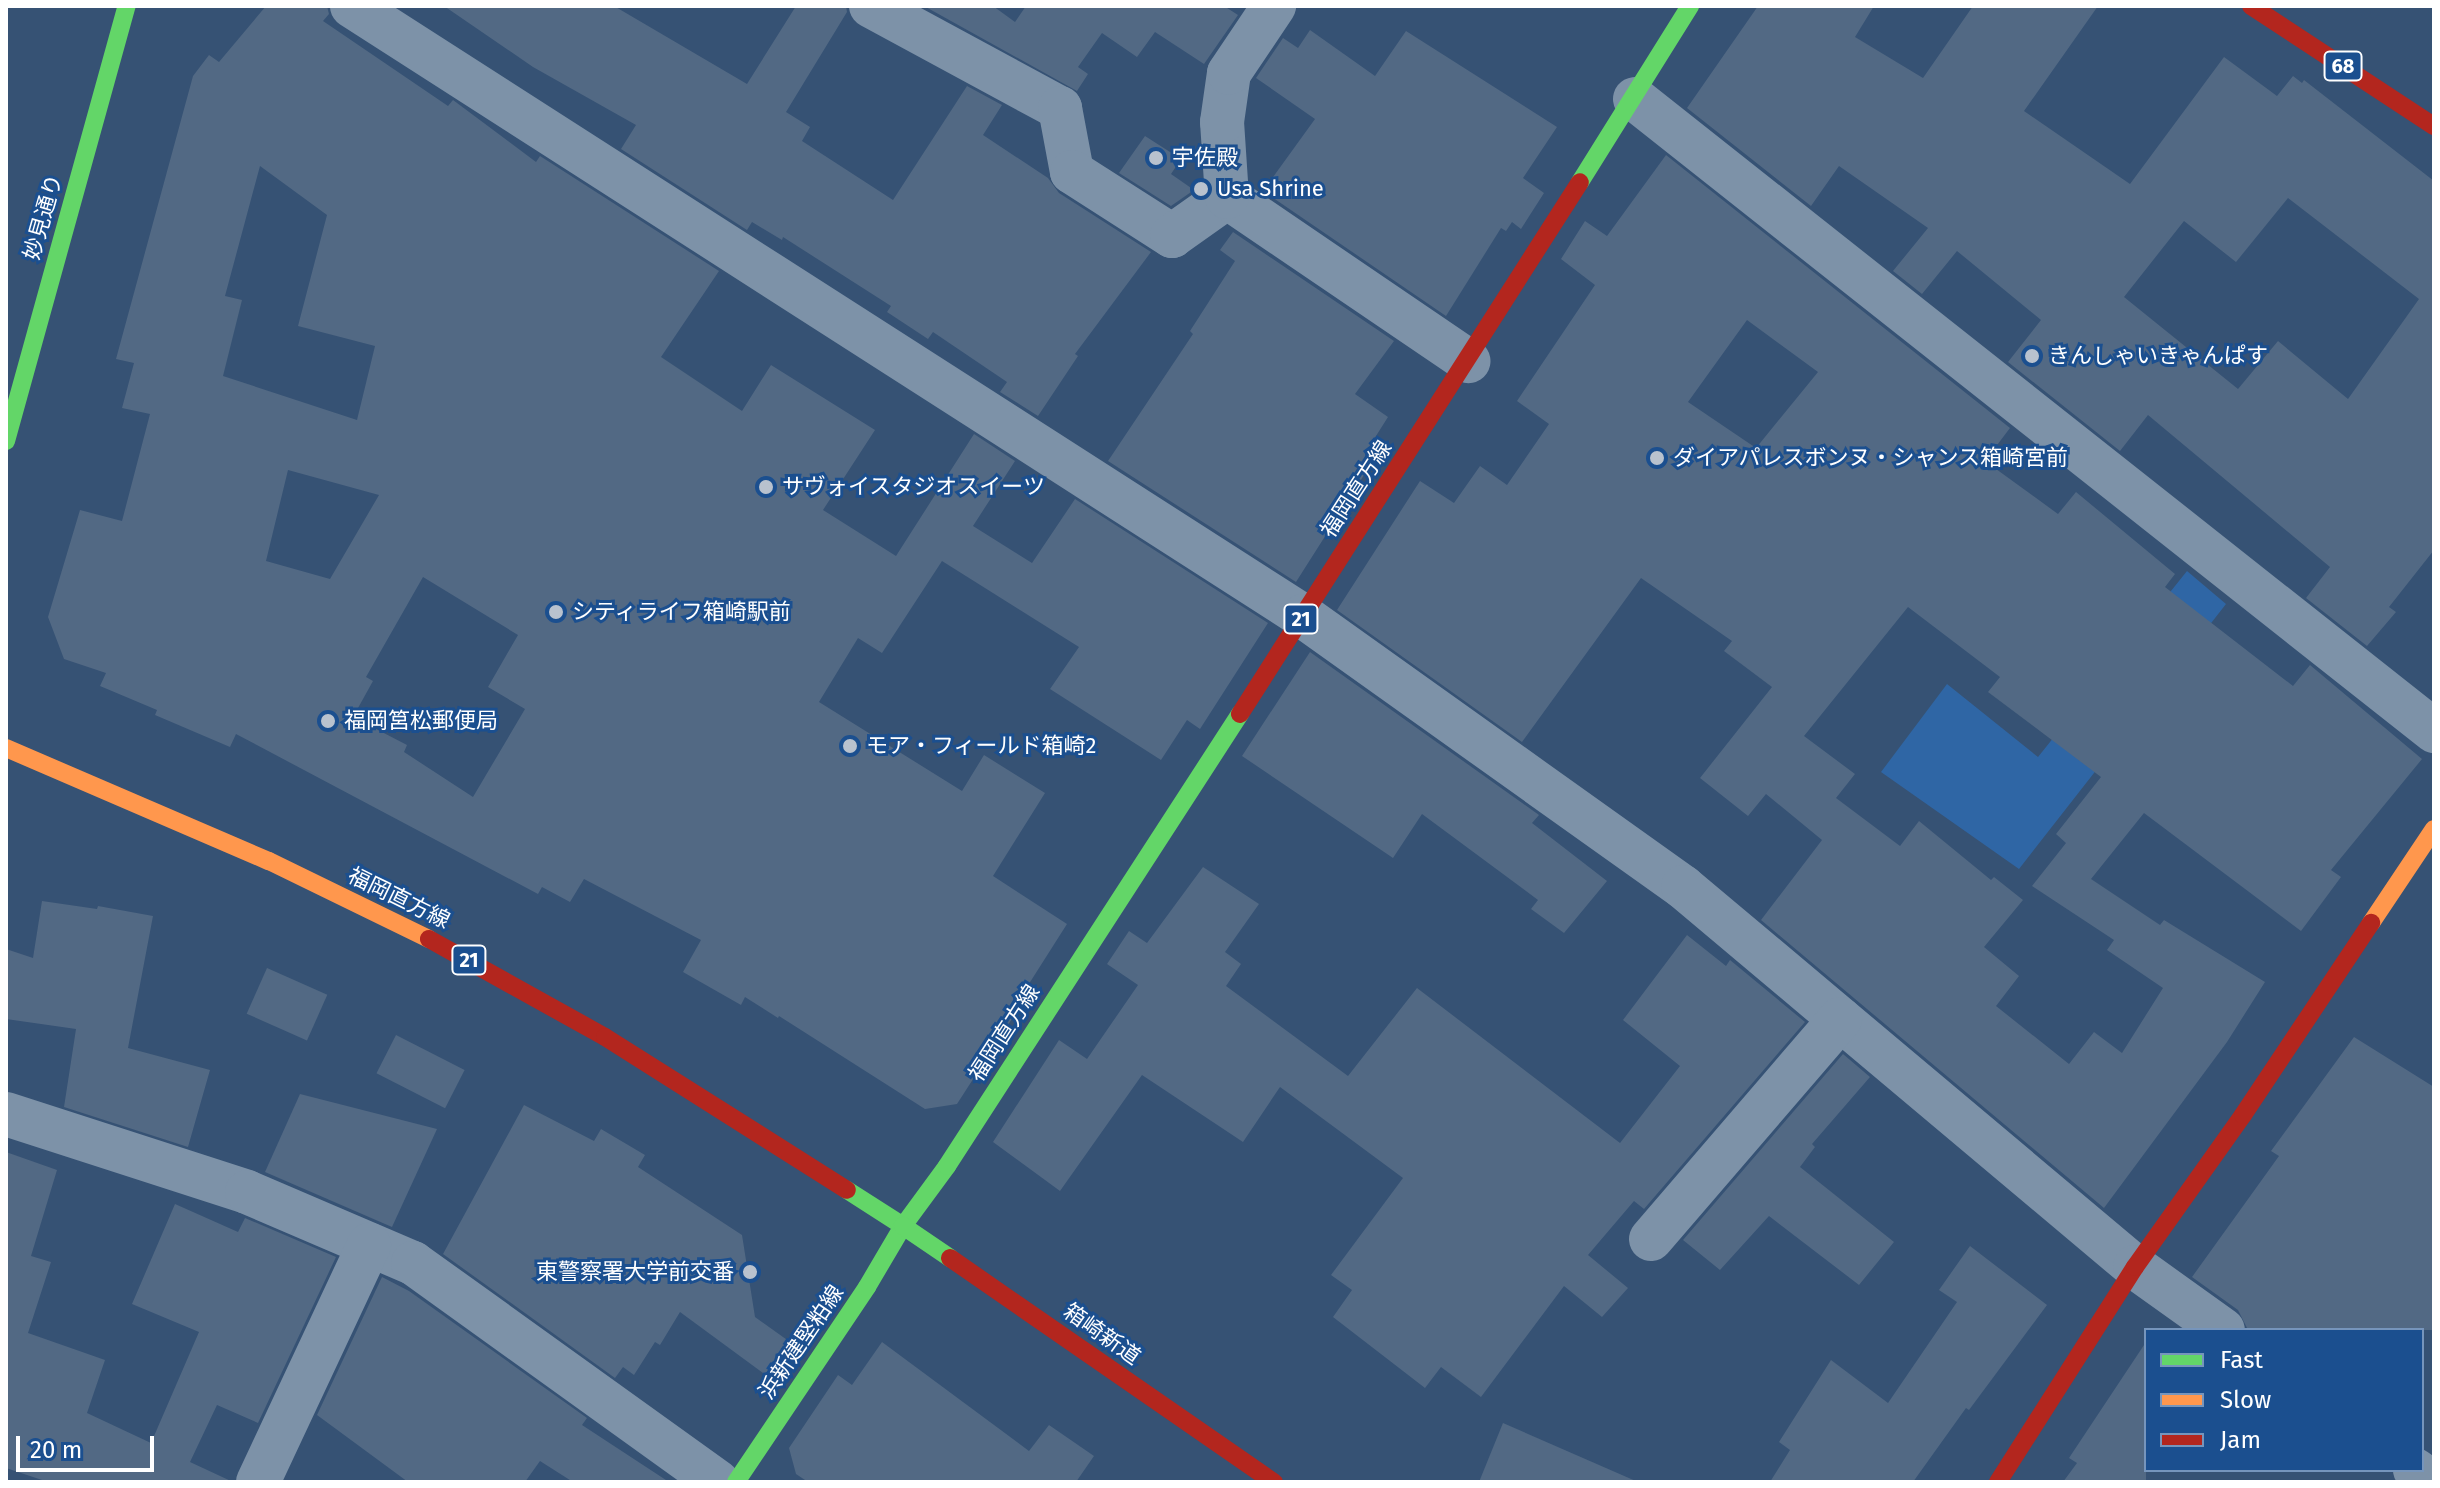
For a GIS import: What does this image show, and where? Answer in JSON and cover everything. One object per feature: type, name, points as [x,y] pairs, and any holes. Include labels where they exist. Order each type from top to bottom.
[{"type":"main road","name":"妙見通り","points":[[6,441],[127,6]]},
{"type":"main road","name":"福岡直方線","points":[[6,748],[269,861],[452,951],[657,1069],[903,1226],[947,1166],[1468,361],[1635,99],[1690,6]]},
{"type":"main road","name":"68","points":[[2251,6],[2434,126]]},
{"type":"main road","points":[[1998,1482],[2135,1267],[2243,1115],[2434,829]]},
{"type":"main road","name":"浜新建堅粕線","points":[[736,1482],[867,1287],[903,1226]]},
{"type":"main road","name":"箱崎新道","points":[[903,1226],[1274,1482]]},
{"type":"street","points":[[352,6],[1303,616],[1683,887],[2135,1267],[2220,1328]]},
{"type":"street","points":[[871,6],[1060,108],[1072,172],[1172,236],[1227,197]]},
{"type":"street","points":[[1227,197],[1222,122],[1229,73],[1274,6]]},
{"type":"street","points":[[1635,99],[2434,731]]},
{"type":"street","points":[[1227,197],[1468,361]]},
{"type":"street","points":[[1651,1239],[1840,1019]]},
{"type":"street","points":[[6,1114],[247,1192],[413,1263],[718,1482]]},
{"type":"street","points":[[258,1482],[369,1245]]},
{"type":"shaded area","points":[[2187,571],[2226,604],[2019,869],[1881,772],[1947,684],[2038,757]]},
{"type":"building","points":[[266,6],[327,6],[329,14],[323,21],[448,106],[453,100],[536,162],[540,156],[719,271],[661,357],[742,411],[771,365],[875,430],[823,510],[896,556],[974,434],[1015,461],[973,526],[1032,563],[1075,499],[1268,623],[1200,729],[1187,720],[1161,760],[1050,689],[1079,647],[942,561],[882,653],[858,638],[819,702],[962,791],[984,755],[1045,793],[993,876],[1067,924],[1013,1009],[1017,1011],[957,1104],[925,1109],[779,1016],[745,997],[741,1005],[683,972],[701,940],[584,879],[570,902],[542,887],[538,894],[236,734],[230,747],[155,715],[157,710],[100,686],[106,673],[64,659],[48,617],[80,510],[122,521],[150,414],[122,408],[134,363],[116,359],[193,76],[209,55],[219,62]],"holes":[[[260,166],[327,215],[298,326],[375,346],[357,420],[223,376],[242,300],[225,296]],[[288,470],[379,495],[330,579],[266,561]],[[423,577],[518,635],[488,687],[525,709],[473,797],[404,752],[407,745],[353,717],[373,681],[366,677]]]},
{"type":"building","points":[[444,6],[614,6],[747,84],[796,6],[846,6],[847,12],[786,112],[810,127],[802,141],[893,200],[967,86],[1002,105],[983,135],[1048,178],[1059,193],[1151,252],[1075,354],[1078,356],[1038,416],[1000,392],[1007,382],[933,332],[928,339],[887,312],[891,306],[783,237],[782,240],[752,222],[747,230],[621,149],[636,125],[533,67]]},
{"type":"building","points":[[924,6],[993,6],[1015,22],[1026,6],[1224,6],[1238,15],[1204,64],[1155,32],[1137,57],[1102,33],[1078,67],[1088,74],[1077,91]]},
{"type":"building","points":[[1758,6],[1874,6],[1855,37],[1923,78],[1973,6],[2098,6],[2024,111],[2130,184],[2224,57],[2277,96],[2293,76],[2302,83],[2304,80],[2434,181],[2434,550],[2389,607],[2396,612],[2367,646],[2306,598],[2330,567],[2148,415],[2120,451],[2008,362],[2041,320],[1957,251],[1922,294],[1893,271],[1928,228],[1839,166],[1811,206],[1687,108]],"holes":[[[2288,198],[2419,299],[2348,399],[2278,341],[2238,389],[2124,297],[2184,221],[2236,262]]]},
{"type":"building","points":[[1310,30],[1375,76],[1406,31],[1557,127],[1523,178],[1544,193],[1521,229],[1512,222],[1506,231],[1501,228],[1446,316],[1263,191],[1315,119],[1256,78],[1283,38],[1298,48]]},
{"type":"building","points":[[1145,136],[1181,159],[1171,174],[1194,190],[1171,206],[1119,173]]},
{"type":"building","points":[[1666,155],[2010,428],[1985,461],[2058,514],[2076,492],[2175,574],[2165,587],[2293,686],[2310,665],[2422,759],[2331,870],[2341,877],[2301,931],[2144,813],[2091,879],[2160,925],[2164,920],[2265,982],[2227,1042],[2104,1208],[1761,920],[1822,840],[1766,794],[1748,816],[1700,778],[1772,687],[1724,651],[1732,641],[1641,578],[1522,742],[1337,610],[1420,481],[1454,503],[1480,466],[1507,485],[1549,424],[1517,401],[1595,285],[1561,259],[1585,221],[1607,236]],"holes":[[[1747,320],[1818,372],[1756,448],[1688,402]],[[1908,607],[2000,677],[1988,692],[2101,777],[2056,834],[2066,843],[2032,886],[2114,940],[2107,950],[2163,988],[2122,1053],[2094,1032],[2069,1064],[1996,1006],[2019,976],[1984,947],[2023,900],[1994,877],[1991,880],[1919,821],[1900,846],[1836,798],[1855,774],[1804,736]]]},
{"type":"building","points":[[1233,232],[1394,341],[1355,394],[1388,417],[1369,447],[1378,453],[1296,582],[1108,461],[1193,334],[1190,331],[1235,261],[1220,250]]},
{"type":"building","points":[[1310,652],[1539,815],[1532,823],[1607,881],[1564,933],[1531,909],[1538,900],[1422,814],[1393,858],[1242,756]]},
{"type":"building","points":[[1203,867],[1259,904],[1225,952],[1241,964],[1226,986],[1348,1076],[1417,988],[1620,1143],[1680,1066],[1623,1020],[1687,935],[1726,966],[1730,960],[1805,1022],[1644,1209],[1634,1201],[1588,1255],[1628,1288],[1602,1317],[1564,1286],[1481,1397],[1441,1367],[1425,1388],[1333,1317],[1352,1290],[1331,1275],[1403,1178],[1280,1087],[1243,1142],[1142,1075],[1060,1191],[993,1142],[1059,1040],[1087,1059],[1138,985],[1107,964],[1129,931],[1147,943]]},
{"type":"building","points":[[42,901],[97,909],[98,906],[153,916],[128,1048],[210,1070],[188,1147],[64,1107],[76,1029],[6,1019],[6,949],[33,958]]},
{"type":"building","points":[[267,968],[327,995],[307,1041],[247,1014]]},
{"type":"building","points":[[396,1035],[465,1070],[445,1108],[376,1073]]},
{"type":"building","points":[[2354,1037],[2434,1087],[2434,1330],[2247,1328],[2238,1310],[2192,1277],[2279,1156],[2271,1151]]},
{"type":"building","points":[[1843,1054],[1870,1077],[1812,1144],[1815,1147],[1800,1167],[1894,1242],[1859,1285],[1769,1216],[1720,1270],[1683,1240]]},
{"type":"building","points":[[300,1094],[437,1129],[392,1227],[265,1172]]},
{"type":"building","points":[[524,1105],[594,1141],[601,1129],[645,1155],[638,1167],[742,1235],[755,1317],[797,1347],[774,1381],[680,1312],[660,1345],[655,1342],[634,1375],[623,1367],[615,1378],[443,1254]]},
{"type":"building","points":[[6,1152],[57,1170],[31,1256],[51,1262],[28,1333],[105,1360],[87,1413],[151,1443],[199,1332],[132,1304],[175,1204],[238,1232],[245,1218],[336,1257],[258,1423],[217,1405],[190,1462],[233,1482],[48,1482],[6,1468]]},
{"type":"building","points":[[1970,1246],[2047,1305],[1969,1410],[1966,1408],[1913,1482],[1770,1482],[1790,1450],[1779,1442],[1831,1360],[1888,1403],[1957,1302],[1939,1290]]},
{"type":"building","points":[[382,1277],[409,1291],[587,1418],[582,1425],[669,1482],[573,1482],[540,1461],[525,1482],[408,1482],[317,1415]]},
{"type":"building","points":[[882,1342],[1029,1451],[1049,1425],[1094,1456],[1076,1482],[808,1482],[796,1474],[789,1448],[838,1375],[852,1385]]},
{"type":"building","points":[[2144,1345],[2146,1482],[2063,1482],[2077,1463],[2069,1458]]},
{"type":"building","points":[[1503,1423],[1638,1482],[1479,1482]]},
{"type":"traffic: fast","points":[[6,441],[127,6]]},
{"type":"traffic: fast","points":[[1580,182],[1690,6]]},
{"type":"traffic: fast","points":[[847,1190],[903,1226],[947,1166],[1240,714]]},
{"type":"traffic: fast","points":[[736,1482],[867,1287],[903,1226],[950,1258]]},
{"type":"traffic: slow","points":[[6,748],[269,861],[429,939]]},
{"type":"traffic: slow","points":[[2371,923],[2434,829]]},
{"type":"traffic: jam","points":[[2251,6],[2434,126]]},
{"type":"traffic: jam","points":[[1240,714],[1580,182]]},
{"type":"traffic: jam","points":[[1998,1482],[2135,1267],[2243,1115],[2371,923]]},
{"type":"traffic: jam","points":[[429,939],[605,1037],[847,1190]]},
{"type":"traffic: jam","points":[[950,1258],[1274,1482]]},
{"type":"place","name":"宇佐殿","points":[[1156,158]]},
{"type":"place","name":"Usa Shrine","points":[[1201,189]]},
{"type":"place","name":"きんしゃいきゃんぱす","points":[[2032,356]]},
{"type":"place","name":"ダイアパレスボンヌ・シャンス箱崎宮前","points":[[1657,458]]},
{"type":"place","name":"サヴォイスタジオスイーツ","points":[[766,487]]},
{"type":"place","name":"シティライフ箱崎駅前","points":[[556,612]]},
{"type":"place","name":"福岡筥松郵便局","points":[[328,721]]},
{"type":"place","name":"モア・フィールド箱崎2","points":[[850,746]]},
{"type":"place","name":"東警察署大学前交番","points":[[750,1272]]}]
